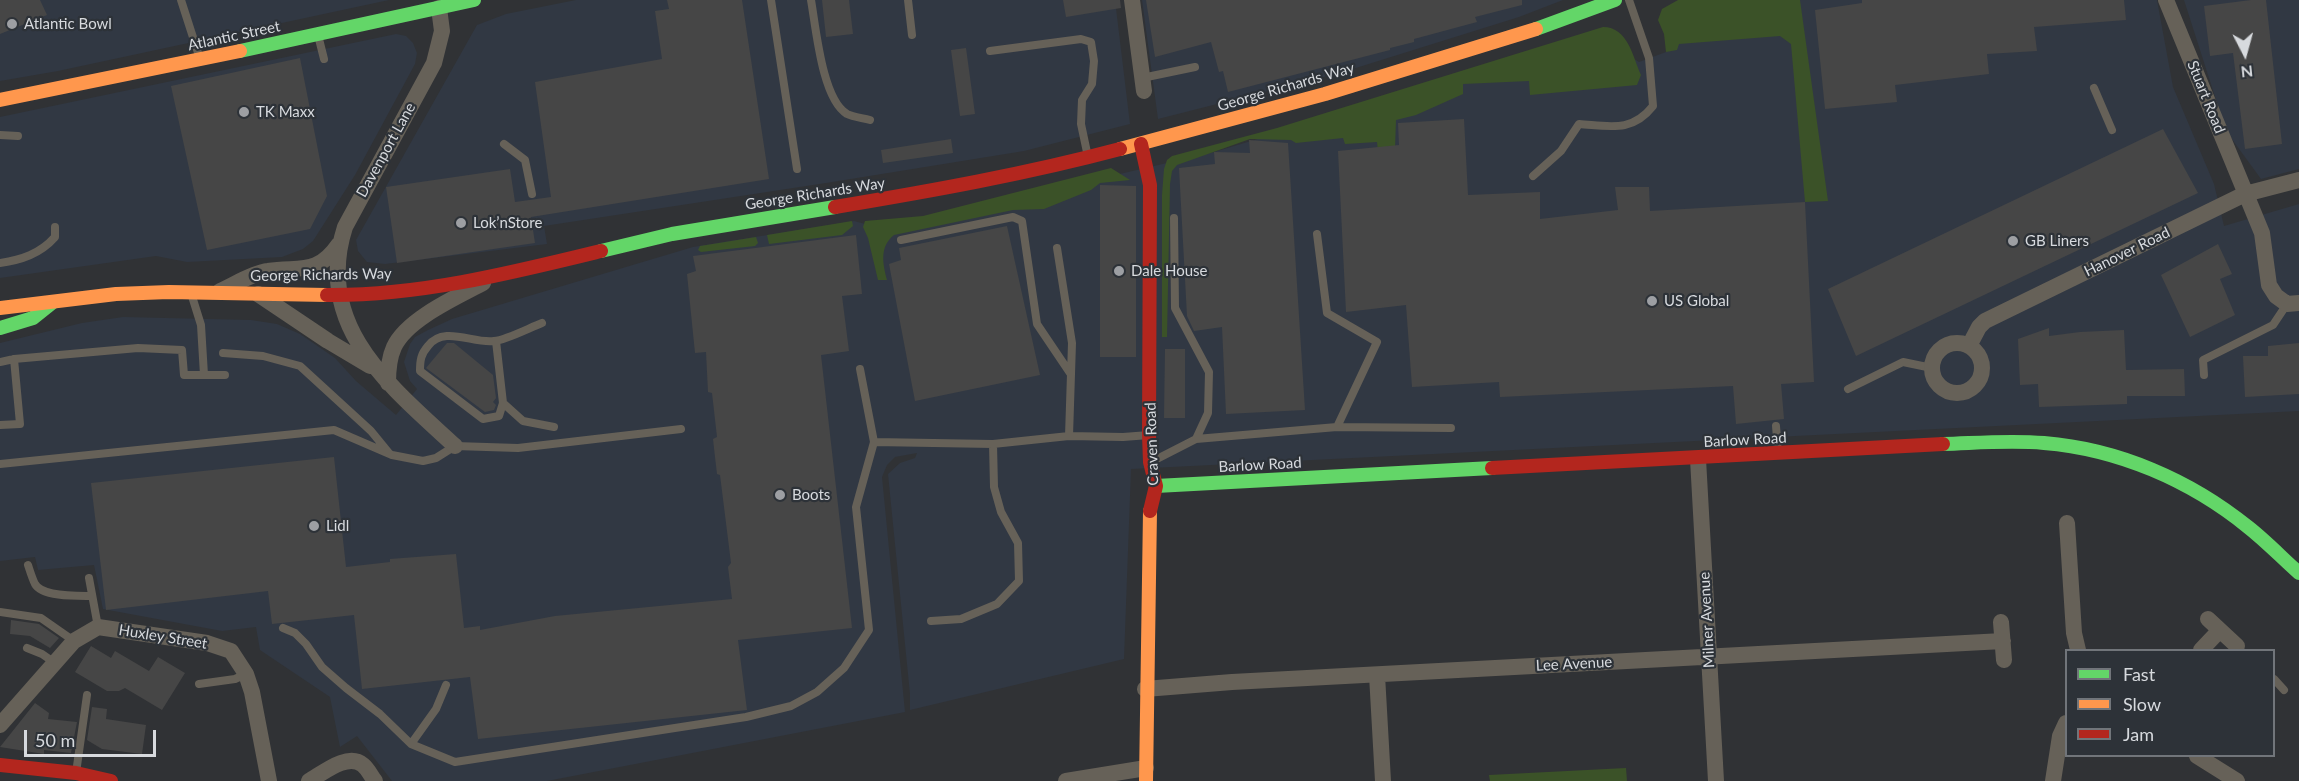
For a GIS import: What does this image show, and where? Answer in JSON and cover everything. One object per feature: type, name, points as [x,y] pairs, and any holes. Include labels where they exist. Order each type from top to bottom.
[{"type":"main road","name":"Atlantic Street","points":[[0,100],[200,60],[474,0]]},
{"type":"main road","name":"George Richards Way","points":[[0,308],[116,294],[216,292],[339,295],[398,291],[495,277],[672,234],[952,188],[1141,144],[1347,87],[1516,36],[1616,0]]},
{"type":"main road","name":"Craven Road","points":[[1141,144],[1150,185],[1149,435],[1150,462],[1156,486],[1150,505],[1145,689],[1146,774]]},
{"type":"main road","points":[[0,327],[33,318],[53,302]]},
{"type":"main road","name":"Barlow Road","points":[[1156,486],[1994,442],[2080,448],[2154,470],[2187,485],[2242,522],[2299,573]]},
{"type":"main road","points":[[0,765],[76,773],[111,781]]},
{"type":"street","points":[[1132,0],[1143,85]]},
{"type":"street","name":"Stuart Road","points":[[2166,0],[2262,233],[2269,285],[2276,296],[2293,303]]},
{"type":"street","name":"Davenport Lane","points":[[376,369],[351,331],[339,295],[336,275],[340,243],[345,227],[364,189],[434,63],[442,31],[439,8]]},
{"type":"street","name":"Hanover Road","points":[[1969,346],[1979,327],[1985,321],[2245,194],[2299,180]]},
{"type":"street","points":[[216,292],[267,271],[312,267],[328,257],[340,243]]},
{"type":"street","points":[[388,383],[390,357],[394,345],[402,334],[434,308],[495,277]]},
{"type":"street","points":[[257,293],[328,341],[376,369],[455,446]]},
{"type":"street","points":[[1953,343],[1969,346],[1980,357],[1982,372],[1974,386],[1960,393],[1945,389],[1938,384],[1932,368],[1938,352],[1944,346],[1953,343]]},
{"type":"street","name":"Milner Avenue","points":[[1698,459],[1716,781]]},
{"type":"street","points":[[2067,523],[2074,633],[2078,649]]},
{"type":"street","points":[[2001,622],[2004,660]]},
{"type":"street","points":[[2202,649],[2213,625],[2241,648]]},
{"type":"street","name":"Huxley Street","points":[[3,717],[74,641],[98,627],[176,637],[215,645],[231,651],[246,674],[252,692],[269,781]]},
{"type":"street","name":"Lee Avenue","points":[[1145,689],[1232,682],[2002,641]]},
{"type":"street","points":[[1377,675],[1383,781]]},
{"type":"street","points":[[2053,781],[2060,736],[2065,727]]},
{"type":"street","points":[[2199,757],[2237,781]]},
{"type":"street","points":[[309,781],[342,762],[352,761],[363,764],[375,781]]},
{"type":"street","points":[[1066,781],[1146,774]]},
{"type":"lane","points":[[181,0],[200,60]]},
{"type":"lane","points":[[771,0],[797,169]]},
{"type":"lane","points":[[811,0],[827,86],[837,105],[848,114],[870,120]]},
{"type":"lane","points":[[908,0],[912,35]]},
{"type":"lane","points":[[1533,176],[1561,151],[1579,124],[1626,127],[1653,106],[1649,58],[1629,0]]},
{"type":"lane","points":[[318,34],[324,59]]},
{"type":"lane","points":[[990,51],[1082,39],[1090,42],[1094,61],[1092,84],[1082,100],[1081,124],[1088,157]]},
{"type":"lane","points":[[1143,85],[1195,67]]},
{"type":"lane","points":[[2094,88],[2112,130]]},
{"type":"lane","points":[[0,135],[18,136]]},
{"type":"lane","points":[[504,144],[525,160],[532,194]]},
{"type":"lane","points":[[902,240],[1013,217],[1022,221],[1037,324],[1070,374]]},
{"type":"lane","points":[[1174,218],[1174,308],[1209,372],[1208,412],[1196,439]]},
{"type":"lane","points":[[0,263],[34,254],[55,237],[55,226]]},
{"type":"lane","points":[[1317,234],[1327,313],[1377,342],[1337,427]]},
{"type":"lane","points":[[1057,248],[1072,343],[1070,436]]},
{"type":"lane","points":[[191,292],[201,325],[204,375]]},
{"type":"lane","points":[[2204,375],[2203,360],[2273,325],[2293,303]]},
{"type":"lane","points":[[496,341],[503,404],[499,416],[483,419],[420,371],[422,354],[430,343],[440,337],[453,336],[496,341],[542,324]]},
{"type":"lane","points":[[0,362],[138,348],[182,350],[184,375],[225,375]]},
{"type":"lane","points":[[223,353],[263,356],[300,366],[371,431],[392,455]]},
{"type":"lane","points":[[0,425],[20,424],[14,359]]},
{"type":"lane","points":[[1848,389],[1903,362],[1932,368]]},
{"type":"lane","points":[[283,628],[295,633],[322,667],[380,714],[411,744],[455,762],[746,717],[791,706],[817,692],[844,668],[869,630],[856,507],[874,442],[860,369]]},
{"type":"lane","points":[[503,404],[523,421],[554,427]]},
{"type":"lane","points":[[1776,426],[1778,454]]},
{"type":"lane","points":[[1150,462],[1196,439],[1337,427],[1451,428]]},
{"type":"lane","points":[[0,464],[334,430],[392,455],[423,461],[436,458],[455,446],[518,448],[681,429]]},
{"type":"lane","points":[[874,442],[993,444],[1070,436],[1149,435]]},
{"type":"lane","points":[[931,621],[961,619],[998,604],[1019,581],[1018,543],[1001,512],[994,487],[993,444]]},
{"type":"lane","points":[[28,565],[35,584],[40,590],[67,596],[91,596]]},
{"type":"lane","points":[[89,578],[98,627]]},
{"type":"lane","points":[[0,612],[41,618],[74,641]]},
{"type":"lane","points":[[27,648],[55,663]]},
{"type":"lane","points":[[199,684],[246,674]]},
{"type":"lane","points":[[2275,680],[2284,690]]},
{"type":"lane","points":[[411,744],[436,709],[446,685]]},
{"type":"lane","points":[[76,773],[87,695]]},
{"type":"shaded area","points":[[0,0],[389,0],[58,71],[0,81]]},
{"type":"shaded area","points":[[576,0],[1115,0],[1130,124],[1024,151],[544,226],[547,244],[385,264],[367,262],[358,251],[356,240],[477,25],[506,14]]},
{"type":"shaded area","points":[[1142,0],[1563,0],[1519,17],[1343,72],[1158,119]]},
{"type":"shaded area","points":[[1708,0],[2157,0],[2173,87],[2214,184],[2224,226],[2299,204],[2299,411],[1131,469],[1124,659],[910,710],[888,474],[900,463],[915,458],[917,453],[895,457],[887,465],[882,477],[905,712],[547,781],[392,781],[357,736],[340,747],[330,697],[260,650],[256,627],[222,631],[103,609],[94,565],[38,570],[35,557],[0,561],[0,343],[82,323],[123,317],[251,320],[277,324],[300,334],[335,358],[356,381],[396,415],[417,389],[410,381],[404,362],[410,344],[415,337],[452,319],[693,247],[854,221],[884,229],[1214,152],[1599,38],[1639,62],[1666,52],[1675,11]]},
{"type":"shaded area","points":[[2184,0],[2299,0],[2299,169],[2261,179],[2226,131]]},
{"type":"shaded area","points":[[396,34],[406,36],[413,43],[417,53],[415,64],[355,175],[313,241],[303,249],[282,257],[187,262],[156,256],[0,278],[0,117]]},
{"type":"green space","points":[[1678,0],[1800,0],[1828,201],[1805,202],[1791,44],[1780,36],[1679,44],[1677,50],[1666,52],[1664,34],[1658,20],[1662,9]]},
{"type":"green space","points":[[1603,27],[1611,28],[1624,37],[1641,75],[1637,85],[1530,95],[1529,81],[1463,84],[1463,94],[1416,115],[1396,120],[1395,149],[1379,161],[1377,142],[1345,144],[1343,138],[1296,143],[1291,140],[1250,139],[1177,165],[1172,171],[1170,184],[1167,337],[1162,337],[1162,195],[1164,169],[1167,160],[1172,156],[1277,128]]},
{"type":"green space","points":[[1111,168],[1130,180],[1100,183],[1091,190],[1044,209],[1013,210],[894,235],[884,250],[887,280],[878,280],[868,238],[863,227],[865,221],[923,216]]},
{"type":"green space","points":[[852,221],[853,226],[842,235],[769,244],[767,235]]},
{"type":"green space","points":[[756,237],[758,243],[755,246],[701,252],[698,250],[700,246]]},
{"type":"green space","points":[[1626,768],[1627,781],[1490,781],[1489,775]]},
{"type":"building","name":"Atlantic Bowl","points":[[0,0],[40,0],[47,15],[0,34]]},
{"type":"building","points":[[667,0],[742,0],[769,179],[531,217],[535,243],[397,263],[386,187],[510,169],[515,202],[551,197],[535,82],[662,59],[655,11],[669,9]]},
{"type":"building","points":[[822,0],[849,0],[853,34],[826,37]]},
{"type":"building","points":[[1063,0],[1120,0],[1121,8],[1066,17]]},
{"type":"building","points":[[1146,0],[1522,0],[1522,5],[1475,17],[1477,22],[1414,39],[1414,42],[1390,48],[1390,50],[1228,92],[1223,71],[1219,72],[1211,42],[1155,57]]},
{"type":"building","points":[[1862,0],[2124,0],[2126,20],[2034,27],[2037,51],[1987,54],[1989,74],[1895,85],[1897,102],[1825,109],[1815,10],[1862,3]]},
{"type":"building","points":[[2266,0],[2282,144],[2245,149],[2233,53],[2210,56],[2204,6]]},
{"type":"building","points":[[966,48],[975,114],[960,116],[951,50]]},
{"type":"building","points":[[300,58],[327,196],[310,229],[207,250],[171,86]]},
{"type":"building","name":"US Global","points":[[1464,119],[1468,195],[1540,192],[1540,219],[1618,210],[1615,187],[1649,187],[1650,211],[1805,202],[1814,382],[1781,384],[1784,419],[1736,424],[1733,386],[1500,397],[1499,382],[1412,387],[1406,305],[1346,312],[1338,151],[1399,145],[1398,123]]},
{"type":"building","name":"GB Liners","points":[[2163,129],[2198,193],[1856,356],[1828,289]]},
{"type":"building","points":[[951,139],[953,153],[883,163],[881,150]]},
{"type":"building","points":[[1249,140],[1288,143],[1305,410],[1226,414],[1222,327],[1194,331],[1187,316],[1179,168],[1215,164],[1214,152],[1250,153]]},
{"type":"building","name":"Dale House","points":[[1100,185],[1136,186],[1136,357],[1100,357]]},
{"type":"building","points":[[1007,226],[1040,375],[915,401],[889,264],[901,260],[899,248]]},
{"type":"building","points":[[856,235],[862,294],[842,296],[849,351],[821,355],[852,628],[738,640],[747,710],[478,739],[470,677],[362,689],[354,615],[272,624],[268,591],[106,610],[91,483],[334,457],[346,567],[390,562],[390,559],[456,554],[464,628],[480,626],[480,630],[555,616],[732,599],[728,567],[731,563],[720,475],[717,474],[713,439],[717,437],[712,393],[708,392],[706,352],[695,353],[687,274],[696,271],[693,256]]},
{"type":"building","points":[[2218,244],[2232,274],[2220,279],[2235,315],[2190,337],[2161,275]]},
{"type":"building","points":[[2049,328],[2049,336],[2124,330],[2126,370],[2184,369],[2185,396],[2127,396],[2127,404],[2039,407],[2038,384],[2020,385],[2018,339]]},
{"type":"building","points":[[447,343],[454,343],[493,375],[496,398],[493,402],[496,405],[494,410],[485,412],[426,368]]},
{"type":"building","points":[[2299,343],[2299,394],[2245,397],[2243,356],[2268,356],[2268,346]]},
{"type":"building","points":[[1165,349],[1185,349],[1185,418],[1164,418]]},
{"type":"building","points":[[11,620],[39,624],[59,638],[50,648],[30,636],[10,634]]},
{"type":"building","points":[[91,646],[111,658],[115,651],[149,671],[158,657],[185,673],[162,710],[125,688],[119,691],[107,691],[75,672]]},
{"type":"building","points":[[35,703],[49,713],[48,719],[77,722],[71,753],[44,750],[44,754],[0,747]]},
{"type":"building","points":[[92,707],[107,709],[106,719],[146,725],[142,754],[102,749],[87,740]]},
{"type":"traffic: fast","points":[[240,51],[474,0]]},
{"type":"traffic: fast","points":[[1536,29],[1615,0]]},
{"type":"traffic: fast","points":[[601,251],[672,234],[835,207]]},
{"type":"traffic: fast","points":[[0,328],[33,318],[53,302]]},
{"type":"traffic: fast","points":[[1943,444],[2044,443],[2072,446],[2126,460],[2177,481],[2226,510],[2255,532],[2299,573]]},
{"type":"traffic: fast","points":[[1156,486],[1492,468]]},
{"type":"traffic: slow","points":[[1120,149],[1325,94],[1536,29]]},
{"type":"traffic: slow","points":[[0,100],[240,51]]},
{"type":"traffic: slow","points":[[0,308],[116,294],[169,292],[327,295]]},
{"type":"traffic: slow","points":[[1146,781],[1150,511]]},
{"type":"traffic: jam","points":[[1141,144],[1150,185],[1149,435],[1150,462],[1156,486],[1150,511]]},
{"type":"traffic: jam","points":[[835,207],[978,181],[1120,149]]},
{"type":"traffic: jam","points":[[327,295],[396,292],[465,282],[601,251]]},
{"type":"traffic: jam","points":[[1492,468],[1943,444]]},
{"type":"traffic: jam","points":[[0,765],[76,773],[111,781]]},
{"type":"place","name":"Atlantic Bowl","points":[[12,24]]},
{"type":"place","name":"TK Maxx","points":[[244,112]]},
{"type":"place","name":"Lok’nStore","points":[[461,223]]},
{"type":"place","name":"GB Liners","points":[[2013,241]]},
{"type":"place","name":"Dale House","points":[[1119,271]]},
{"type":"place","name":"US Global","points":[[1652,301]]},
{"type":"place","name":"Boots","points":[[780,495]]},
{"type":"place","name":"Lidl","points":[[314,526]]}]
